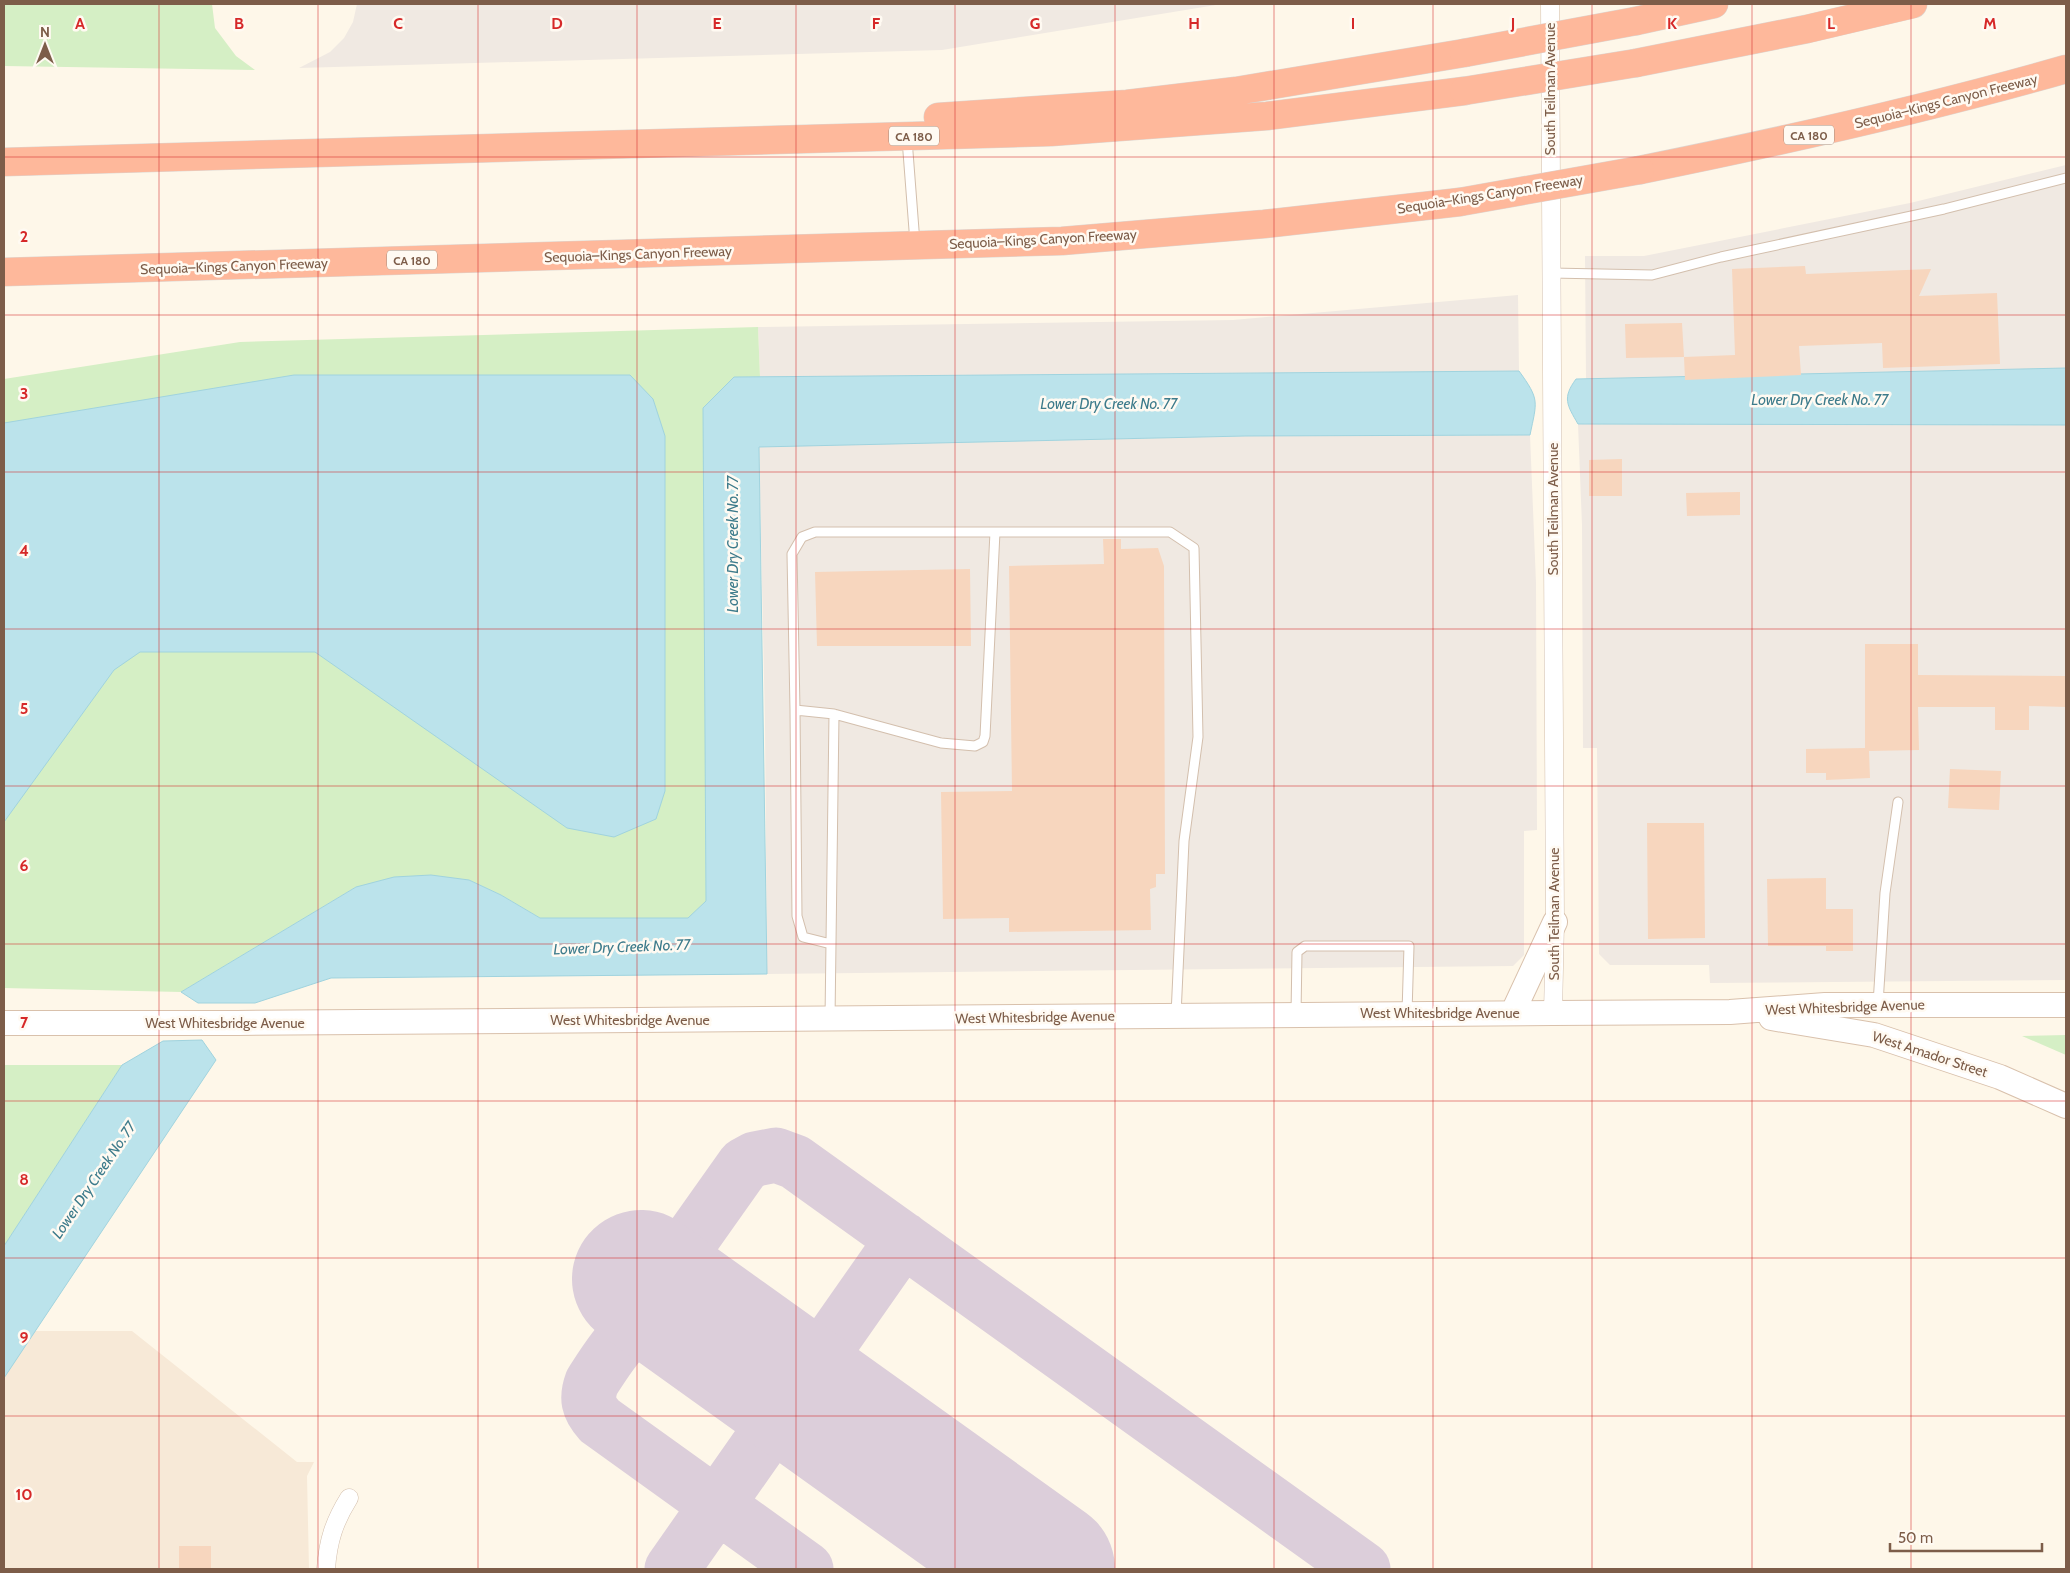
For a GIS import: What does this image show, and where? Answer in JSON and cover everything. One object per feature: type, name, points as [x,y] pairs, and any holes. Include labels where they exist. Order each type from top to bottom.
[{"type":"highway","points":[[363,153],[1127,104],[1236,91],[1464,54],[1714,4]]},
{"type":"highway","name":"CA 180","points":[[4,162],[1051,132],[1267,116],[1464,91],[1636,63],[1807,29],[1913,4]]},
{"type":"highway","name":"Sequoia–Kings Canyon Freeway","points":[[4,272],[1062,241],[1264,224],[1460,202],[1640,170],[1811,135],[1977,95],[2066,69]]},
{"type":"highway","points":[[1977,95],[2066,73]]},
{"type":"main road","points":[[1513,1012],[1555,922]]},
{"type":"main road","name":"West Whitesbridge Avenue","points":[[4,1023],[1730,1012],[1825,1005],[2066,1005]]},
{"type":"main road","name":"West Amador Street","points":[[1730,1012],[1874,1035],[2000,1077],[2066,1106]]},
{"type":"street","name":"South Teilman Avenue","points":[[1550,4],[1555,922],[1553,1013]]},
{"type":"street","points":[[326,1569],[330,1540],[336,1519],[349,1498]]},
{"type":"lane","points":[[907,136],[915,246]]},
{"type":"lane","points":[[1551,273],[1652,275],[1721,257],[1944,210],[2066,178]]},
{"type":"lane","points":[[831,944],[803,937],[797,916],[792,554],[802,537],[815,532],[1170,532],[1194,548],[1198,737],[1184,840],[1176,1015]]},
{"type":"lane","points":[[795,710],[834,714],[941,743],[976,746],[982,742],[985,736],[995,532]]},
{"type":"lane","points":[[830,1019],[834,714]]},
{"type":"lane","points":[[1878,1005],[1885,893],[1898,802]]},
{"type":"lane","points":[[1296,1014],[1297,952],[1305,946],[1409,946],[1407,1013]]},
{"type":"shaded area","points":[[357,4],[1222,4],[942,50],[299,68],[330,52],[344,38],[353,22]]},
{"type":"shaded area","points":[[2066,165],[2066,368],[1586,379],[1585,256],[1644,256],[1910,203]]},
{"type":"shaded area","points":[[1518,295],[1519,371],[760,377],[758,327],[1233,320]]},
{"type":"shaded area","points":[[1578,424],[2066,425],[2066,980],[1710,983],[1709,965],[1610,965],[1599,954],[1597,748],[1583,748],[1582,525]]},
{"type":"shaded area","points":[[1530,435],[1536,583],[1537,830],[1524,831],[1524,955],[1513,966],[767,974],[765,723],[759,447],[1245,436]]},
{"type":"shaded area","points":[[35,1331],[132,1331],[297,1462],[314,1462],[307,1476],[309,1569],[4,1569],[4,1378]]},
{"type":"green space","points":[[4,4],[212,4],[215,28],[236,56],[255,70],[4,66]]},
{"type":"green space","points":[[758,327],[760,377],[734,377],[706,901],[689,918],[540,918],[501,895],[469,880],[356,887],[181,992],[4,988],[4,379],[240,342]]},
{"type":"green space","points":[[2066,1035],[2066,1055],[2022,1036]]},
{"type":"green space","points":[[4,1065],[122,1065],[4,1246]]},
{"type":"water","name":"Lower Dry Creek No. 77","points":[[2066,368],[2066,425],[1578,424],[1568,402],[1569,391],[1576,379]]},
{"type":"water","name":"Lower Dry Creek No. 77","points":[[1519,371],[1534,395],[1535,407],[1530,435],[1245,436],[759,447],[767,974],[331,978],[255,1003],[198,1003],[181,992],[356,887],[394,877],[431,875],[469,880],[501,895],[540,918],[688,918],[706,901],[703,408],[734,377]]},
{"type":"water","points":[[294,375],[630,375],[653,399],[665,436],[665,791],[656,819],[614,837],[567,828],[315,652],[140,652],[114,670],[4,822],[4,423]]},
{"type":"water","name":"Lower Dry Creek No. 77","points":[[202,1040],[216,1060],[4,1378],[4,1246],[122,1065],[163,1041]]},
{"type":"building","points":[[1805,266],[1806,274],[1931,269],[1919,296],[1997,293],[2000,364],[1883,368],[1882,343],[1799,346],[1801,375],[1685,380],[1684,357],[1735,355],[1732,269]]},
{"type":"building","points":[[1682,323],[1684,357],[1626,358],[1625,324]]},
{"type":"building","points":[[1622,459],[1622,496],[1589,496],[1589,460]]},
{"type":"building","points":[[1740,492],[1740,515],[1687,516],[1686,493]]},
{"type":"building","points":[[1103,539],[1121,539],[1121,549],[1158,548],[1164,566],[1165,874],[1156,874],[1156,887],[1150,889],[1151,930],[1009,932],[1009,918],[943,919],[941,792],[1012,791],[1009,566],[1104,564]]},
{"type":"building","points":[[970,569],[971,646],[817,646],[815,572]]},
{"type":"building","points":[[1865,644],[1918,644],[1918,675],[2066,676],[2066,707],[2029,706],[2029,730],[1995,730],[1995,707],[1918,707],[1919,750],[1869,751],[1870,778],[1826,780],[1826,773],[1806,773],[1806,749],[1865,748]]},
{"type":"building","points":[[1950,769],[2001,771],[1999,810],[1948,808]]},
{"type":"building","points":[[1647,823],[1704,823],[1705,938],[1648,939]]},
{"type":"building","points":[[1826,878],[1826,909],[1853,909],[1853,951],[1826,951],[1826,946],[1768,946],[1767,879]]},
{"type":"building","points":[[179,1546],[211,1546],[211,1569],[179,1569]]},
{"type":"taxiway","points":[[709,1328],[686,1306],[676,1291],[674,1282],[676,1261],[744,1165],[755,1159],[776,1155],[795,1162],[1363,1569]]},
{"type":"taxiway","points":[[672,1569],[903,1239]]},
{"type":"taxiway","points":[[709,1328],[681,1316],[663,1314],[650,1318],[638,1325],[607,1358],[592,1382],[589,1403],[600,1421],[806,1569]]},
{"type":"runway","points":[[641,1279],[1046,1569]]}]
